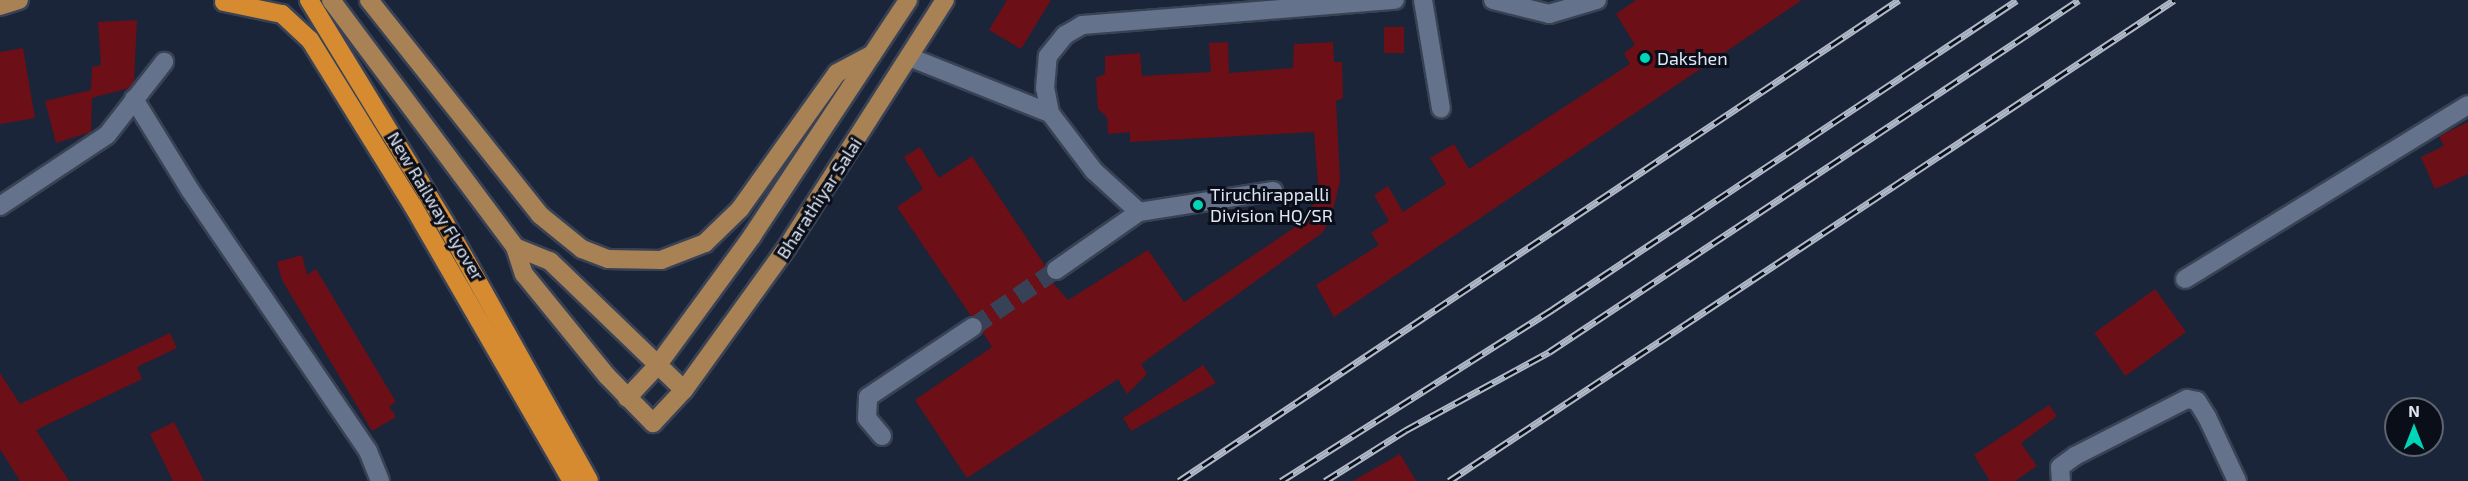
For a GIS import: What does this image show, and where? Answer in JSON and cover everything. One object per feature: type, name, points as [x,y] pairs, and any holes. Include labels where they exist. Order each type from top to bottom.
[{"type":"highway","points":[[218,1],[249,0]]},
{"type":"highway","name":"New Railway Flyover","points":[[309,0],[445,223],[589,481]]},
{"type":"highway","name":"New Railway Flyover","points":[[218,1],[282,14],[310,40],[413,206],[572,481]]},
{"type":"main road","points":[[0,6],[20,0]]},
{"type":"main road","points":[[369,0],[540,215],[582,249],[608,259],[662,260],[686,253],[715,236],[740,210],[837,73],[872,54]]},
{"type":"main road","name":"Bharathiyar Salai","points":[[908,0],[753,236],[657,366],[627,398],[652,423],[684,390],[787,247],[945,0]]},
{"type":"main road","points":[[331,3],[515,247],[524,274],[627,398]]},
{"type":"main road","points":[[515,247],[550,261],[684,390]]},
{"type":"street","points":[[1139,212],[1094,171],[1050,113],[1045,88],[1048,56],[1082,24],[1242,16],[1395,0]]},
{"type":"street","points":[[1423,0],[1441,109]]},
{"type":"street","points":[[1493,0],[1550,14],[1597,0]]},
{"type":"street","points":[[909,57],[1050,113]]},
{"type":"street","points":[[0,206],[107,135],[164,62]]},
{"type":"street","points":[[134,99],[190,190],[368,451],[380,481]]},
{"type":"street","points":[[2185,279],[2466,109]]},
{"type":"street","points":[[1056,270],[1139,212],[1273,191]]},
{"type":"street","points":[[882,436],[867,418],[868,398],[974,327]]},
{"type":"street","points":[[2045,481],[2061,474],[2187,399],[2197,401],[2207,417],[2237,481]]},
{"type":"building","points":[[1007,0],[1051,0],[1021,49],[989,30]]},
{"type":"building","points":[[1636,0],[1802,0],[1334,317],[1316,285],[1379,245],[1371,233],[1389,221],[1374,195],[1388,186],[1403,212],[1446,184],[1430,158],[1454,144],[1469,169],[1630,64],[1624,53],[1635,45],[1616,14]]},
{"type":"building","points":[[137,20],[134,82],[129,88],[92,98],[91,132],[56,143],[45,101],[91,90],[92,67],[101,65],[98,22]]},
{"type":"building","points":[[1384,27],[1404,27],[1404,53],[1384,53]]},
{"type":"building","points":[[1228,42],[1229,73],[1293,68],[1294,44],[1333,42],[1334,62],[1342,62],[1343,98],[1336,101],[1340,181],[1331,218],[1322,233],[1141,364],[1147,374],[1127,394],[1118,379],[967,478],[915,400],[992,347],[983,333],[982,320],[971,316],[897,207],[923,189],[904,157],[920,147],[939,178],[972,156],[1046,267],[1047,276],[1068,300],[1148,250],[1184,302],[1310,217],[1318,184],[1314,132],[1130,142],[1130,132],[1108,134],[1107,117],[1098,109],[1096,78],[1105,74],[1105,56],[1140,53],[1142,76],[1211,72],[1209,43]]},
{"type":"building","points":[[23,48],[35,118],[0,124],[0,52]]},
{"type":"building","points":[[2468,122],[2468,174],[2435,189],[2421,157],[2444,146],[2439,136]]},
{"type":"building","points":[[302,255],[307,275],[316,269],[396,402],[389,406],[396,417],[372,431],[282,280],[277,262]]},
{"type":"building","points":[[2155,289],[2186,332],[2125,376],[2094,333]]},
{"type":"building","points":[[170,333],[177,348],[137,367],[142,379],[36,430],[69,481],[20,481],[0,449],[0,373],[20,404]]},
{"type":"building","points":[[1203,365],[1216,383],[1131,431],[1123,418]]},
{"type":"building","points":[[2049,405],[2057,416],[2021,443],[2037,466],[2015,481],[1990,481],[1974,455]]},
{"type":"building","points":[[174,422],[204,481],[173,481],[150,434]]},
{"type":"building","points":[[1400,454],[1416,481],[1353,481]]},
{"type":"tunnel","points":[[973,327],[1056,270]]},
{"type":"railway","points":[[1179,481],[1899,0]]},
{"type":"railway","points":[[1281,481],[1553,309],[2017,0]]},
{"type":"railway","points":[[1325,481],[1406,430],[1549,352],[2079,0]]},
{"type":"railway","points":[[1449,481],[2174,0]]},
{"type":"place","name":"Dakshen","points":[[1645,58]]},
{"type":"place","name":"Tiruchirappalli Division HQ/SR","points":[[1198,205]]}]
